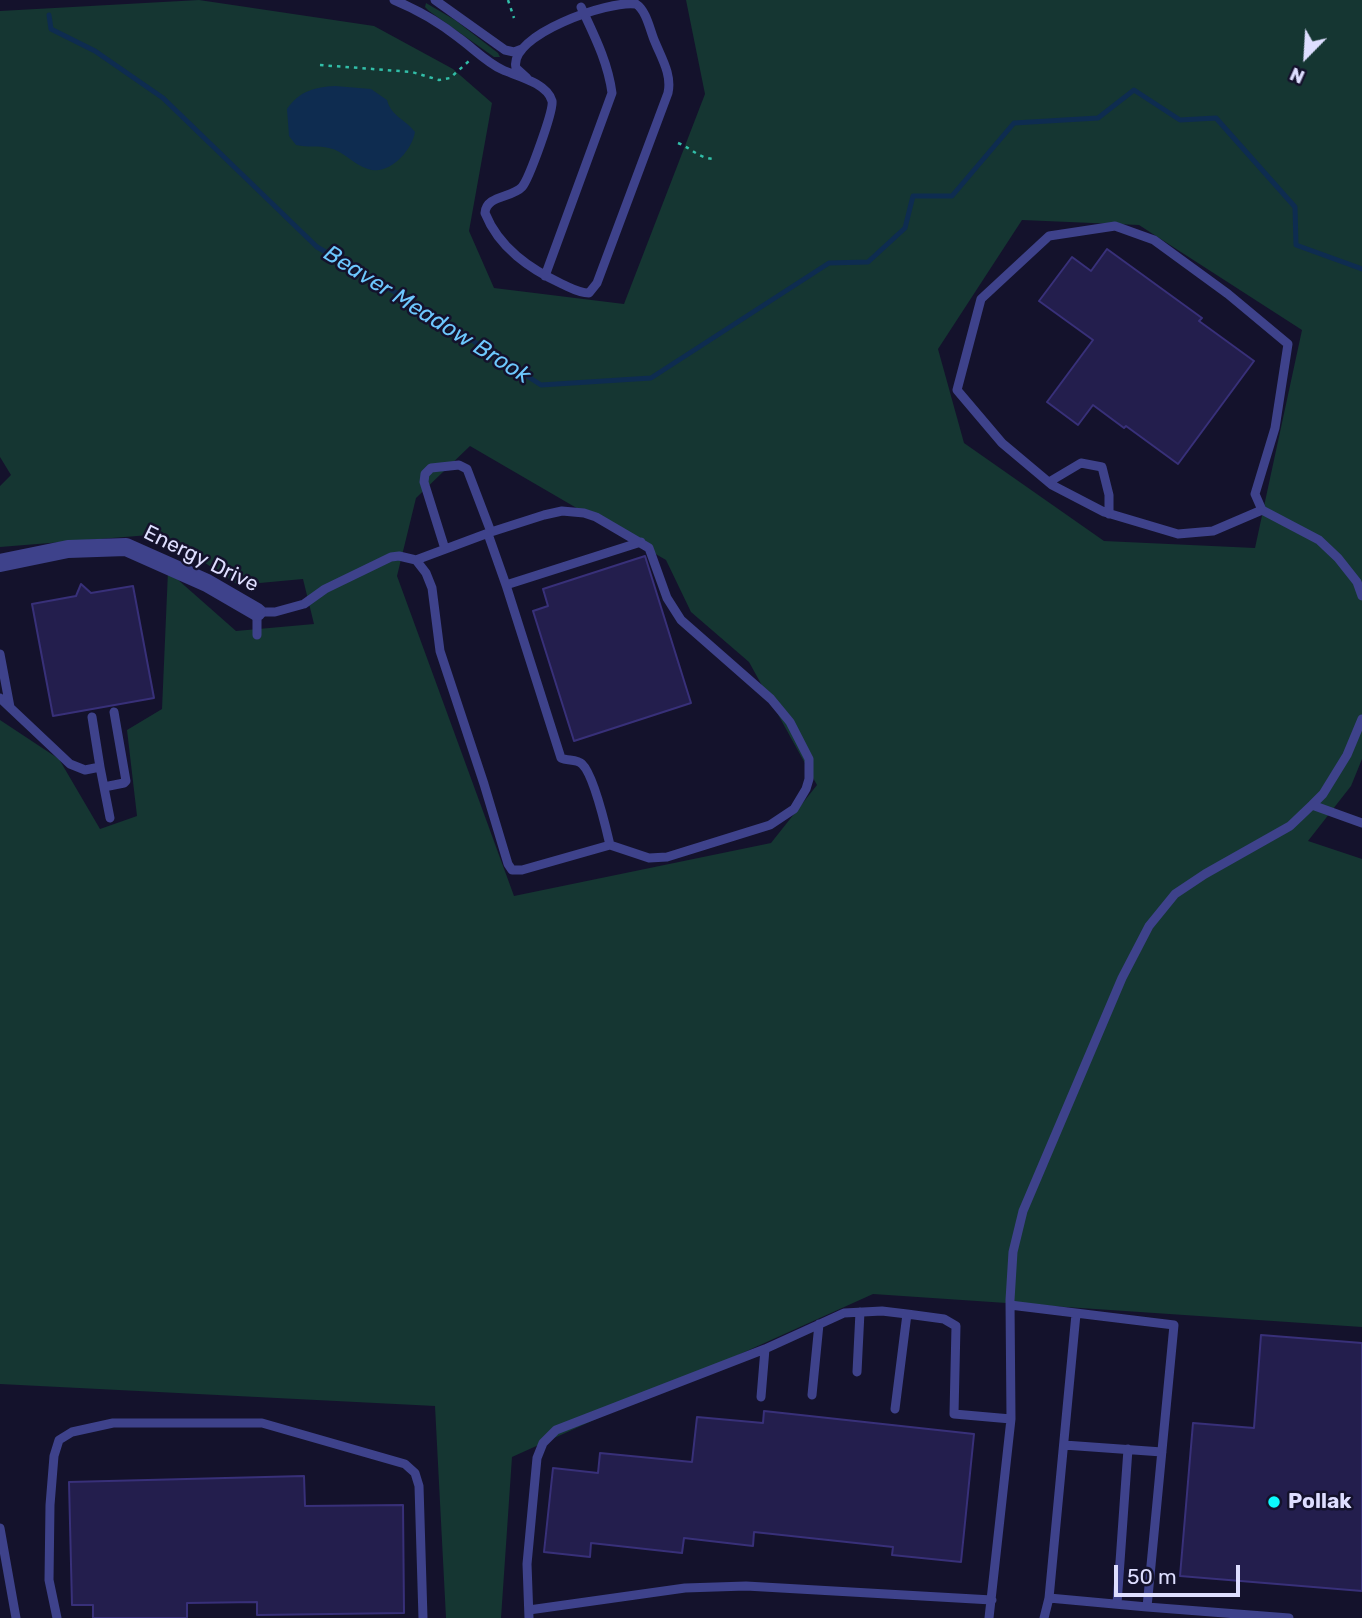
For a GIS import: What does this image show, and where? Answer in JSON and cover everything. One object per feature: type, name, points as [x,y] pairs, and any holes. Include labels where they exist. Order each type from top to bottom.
[{"type":"street","name":"Energy Drive","points":[[0,563],[68,549],[126,547],[207,583],[257,612]]},
{"type":"lane","points":[[394,0],[415,4],[495,66],[527,78]]},
{"type":"lane","points":[[435,0],[505,50],[522,50]]},
{"type":"lane","points":[[620,1],[633,1],[638,5],[668,73],[669,87],[594,289],[589,293],[582,293],[545,276],[517,257],[489,222],[485,210],[489,202],[522,186],[551,116],[551,97],[515,65],[516,57],[544,27],[581,7],[620,1]]},
{"type":"lane","points":[[545,276],[612,93],[610,77],[581,7]]},
{"type":"lane","points":[[1262,510],[1213,531],[1178,534],[1109,514],[1049,482],[1002,443],[957,390],[981,299],[1049,236],[1115,226],[1154,240],[1228,294],[1288,344],[1275,428],[1255,494],[1262,510],[1319,540],[1357,582],[1362,596]]},
{"type":"lane","points":[[1049,482],[1081,463],[1102,467],[1109,495],[1109,514]]},
{"type":"lane","points":[[445,549],[424,482],[425,474],[431,468],[459,465],[467,469],[490,533],[561,758],[584,766],[597,797],[610,845]]},
{"type":"lane","points":[[257,635],[257,612],[283,610],[304,604],[325,589],[391,557],[416,560],[544,515],[576,512],[596,517],[641,542],[651,551],[667,598],[681,620],[771,699],[790,722],[809,759],[809,779],[800,802],[780,820],[761,829],[658,858],[649,858],[610,845],[522,870],[512,870],[440,651],[432,589],[426,573],[416,560]]},
{"type":"lane","points":[[506,585],[641,542]]},
{"type":"lane","points":[[0,654],[10,708]]},
{"type":"lane","points":[[0,698],[70,764],[85,770],[100,767]]},
{"type":"lane","points":[[104,787],[126,781],[114,712]]},
{"type":"lane","points":[[92,717],[110,818]]},
{"type":"lane","points":[[989,1618],[1011,1419],[1010,1306],[1013,1252],[1023,1211],[1122,978],[1149,926],[1175,894],[1290,826],[1322,794],[1346,755],[1362,719]]},
{"type":"lane","points":[[1312,804],[1362,822]]},
{"type":"lane","points":[[1010,1306],[1174,1325],[1147,1607]]},
{"type":"lane","points":[[992,1600],[746,1586],[685,1588],[529,1614],[527,1563],[537,1458],[543,1443],[556,1430],[765,1349],[844,1313],[882,1311],[944,1319],[956,1326],[954,1414],[1011,1419]]},
{"type":"lane","points":[[857,1372],[860,1312]]},
{"type":"lane","points":[[895,1409],[907,1314]]},
{"type":"lane","points":[[1044,1618],[1049,1598],[1076,1314]]},
{"type":"lane","points":[[812,1395],[819,1324]]},
{"type":"lane","points":[[761,1397],[765,1349]]},
{"type":"lane","points":[[57,1618],[49,1580],[54,1456],[59,1440],[72,1432],[113,1423],[262,1423],[405,1464],[415,1473],[419,1486],[424,1618]]},
{"type":"lane","points":[[1064,1445],[1162,1452]]},
{"type":"lane","points":[[1116,1604],[1128,1449]]},
{"type":"lane","points":[[0,1528],[15,1618]]},
{"type":"lane","points":[[1049,1598],[1289,1618]]},
{"type":"path","points":[[508,0],[514,18]]},
{"type":"path","points":[[320,65],[412,72],[439,80],[450,78],[474,57]]},
{"type":"path","points":[[678,143],[690,148],[703,159],[716,159]]},
{"type":"green space","points":[[199,0],[374,26],[453,69],[492,103],[469,231],[494,288],[624,304],[705,94],[686,0],[1362,0],[1362,759],[1351,786],[1308,841],[1362,859],[1362,1327],[873,1294],[512,1457],[501,1618],[446,1618],[435,1406],[0,1384],[0,720],[59,759],[100,829],[137,816],[127,730],[162,709],[168,571],[236,631],[314,624],[303,579],[238,585],[162,534],[0,547],[0,486],[11,475],[0,457],[0,11]],"holes":[[[1022,220],[1139,225],[1302,330],[1255,548],[1104,541],[964,443],[938,349]],[[470,446],[666,560],[691,612],[749,662],[817,785],[771,843],[514,896],[397,576],[416,498]]]},
{"type":"green space","points":[[426,3],[455,20],[500,57],[494,57],[429,11],[425,7]]},
{"type":"water","points":[[335,86],[371,89],[387,100],[395,114],[415,132],[399,160],[384,169],[368,169],[325,147],[296,145],[289,136],[287,109],[308,91]]},
{"type":"building","points":[[1107,249],[1202,318],[1199,321],[1254,361],[1178,464],[1093,405],[1078,425],[1047,402],[1093,340],[1039,301],[1072,257],[1091,271]]},
{"type":"building","points":[[645,556],[691,703],[574,741],[533,611],[548,606],[543,589]]},
{"type":"building","points":[[81,584],[91,593],[133,586],[154,698],[53,716],[32,604],[76,596]]},
{"type":"building","name":"Pollak","points":[[1261,1335],[1362,1343],[1362,1591],[1180,1576],[1193,1423],[1254,1428]]},
{"type":"building","points":[[764,1411],[974,1434],[961,1562],[892,1555],[893,1547],[754,1532],[753,1546],[684,1538],[682,1553],[591,1543],[590,1557],[544,1552],[553,1468],[598,1473],[600,1453],[692,1462],[697,1417],[763,1423]]},
{"type":"building","points":[[304,1476],[305,1506],[403,1505],[404,1613],[257,1615],[257,1602],[187,1603],[187,1618],[93,1618],[93,1605],[72,1605],[69,1482]]},
{"type":"waterway","name":"Beaver Meadow Brook","points":[[49,15],[51,29],[95,51],[163,98],[317,247],[421,307],[541,385],[651,378],[829,263],[868,262],[905,228],[913,196],[952,196],[1014,123],[1098,118],[1134,90],[1180,120],[1216,118],[1295,207],[1296,245],[1362,269]]},
{"type":"place","name":"Pollak","points":[[1274,1502]]}]
